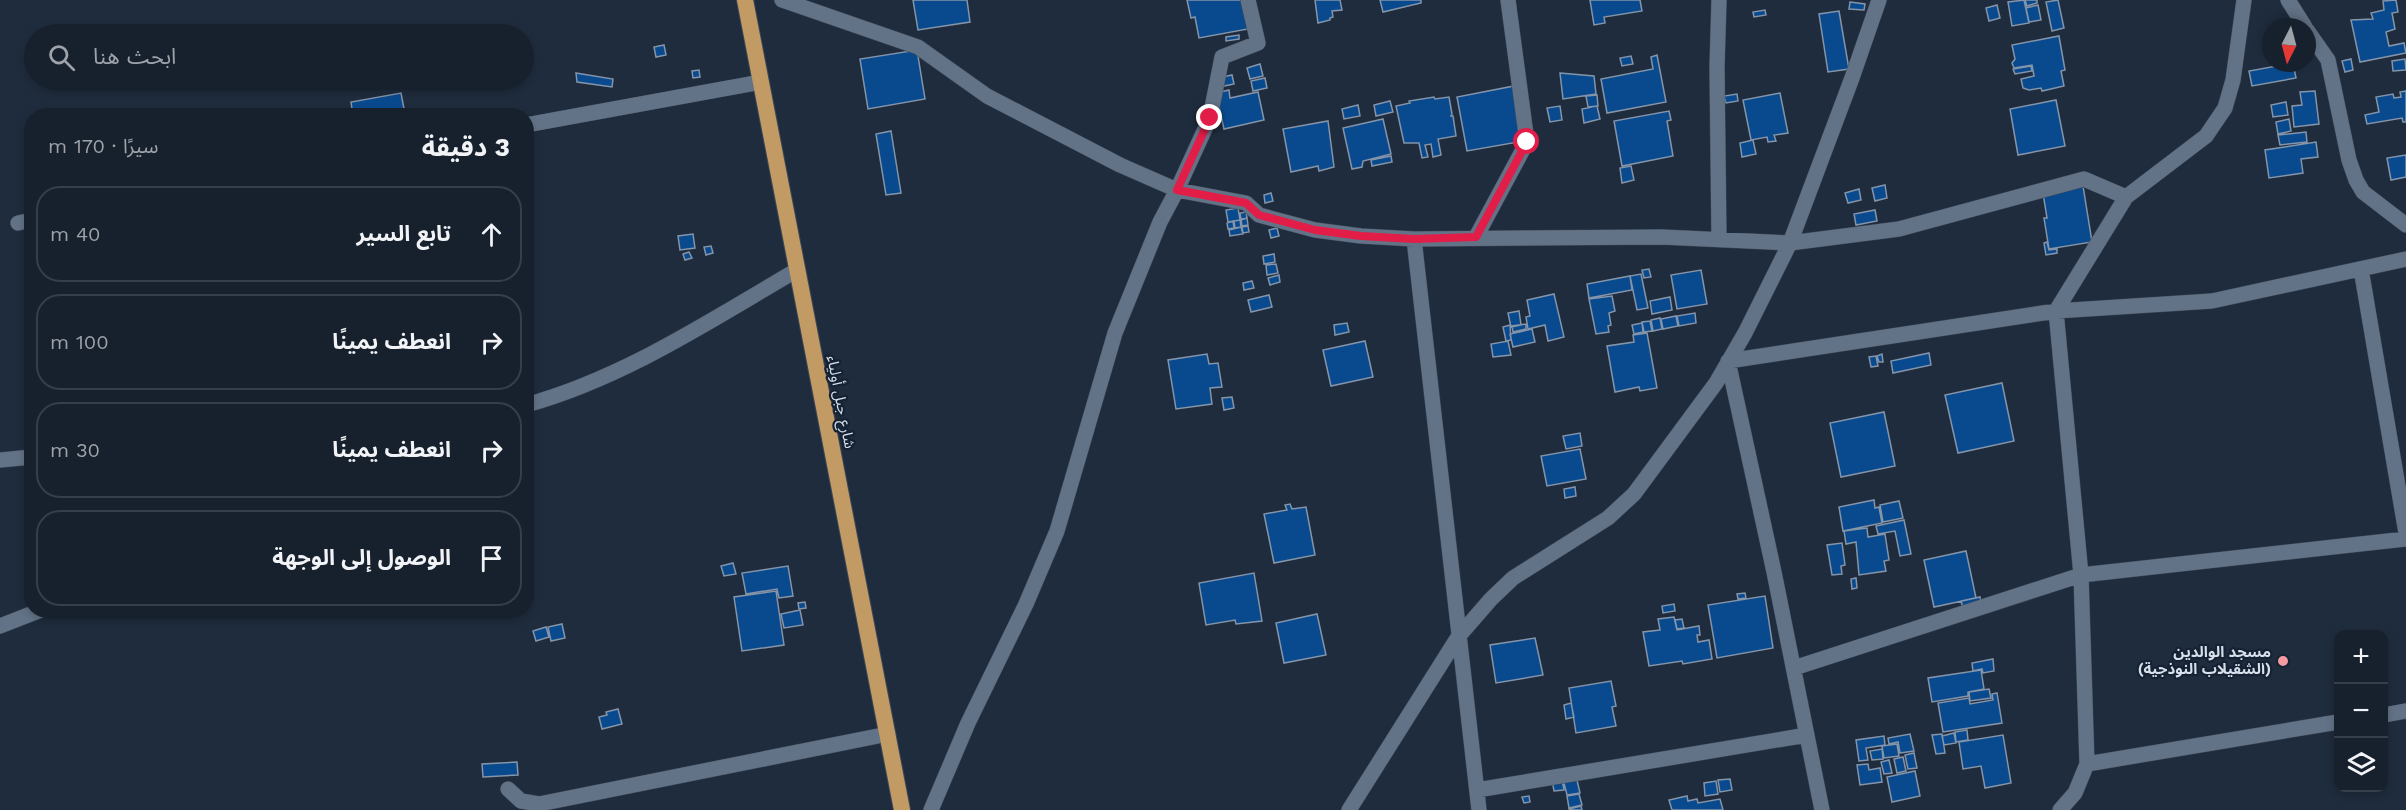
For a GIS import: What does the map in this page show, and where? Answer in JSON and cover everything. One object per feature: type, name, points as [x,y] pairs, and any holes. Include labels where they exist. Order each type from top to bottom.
[{"type":"highway","name":"شارع جبل أولياء","points":[[745,0],[902,810]]},
{"type":"street","points":[[782,0],[918,47],[987,96],[1120,165],[1177,190],[1246,203],[1259,215],[1315,230],[1361,236],[1414,239],[1662,237],[1790,243],[1899,229],[2084,179],[2126,197]]},
{"type":"street","points":[[931,810],[968,723],[1026,604],[1057,531],[1115,333],[1160,222],[1210,118],[1221,57],[1258,43],[1248,0]]},
{"type":"street","points":[[1476,237],[1527,142],[1508,0]]},
{"type":"street","points":[[1719,0],[1717,67],[1719,240]]},
{"type":"street","points":[[1349,810],[1458,638],[1491,599],[1513,578],[1608,518],[1634,494],[1716,382],[1790,243],[1879,0]]},
{"type":"street","points":[[2061,810],[2075,793],[2086,764],[2081,574],[2056,310],[2126,197],[2206,135],[2225,108],[2233,80],[2244,0]]},
{"type":"street","points":[[2290,0],[2300,18]]},
{"type":"street","points":[[2316,43],[2328,60],[2349,160],[2356,180],[2363,192],[2406,225]]},
{"type":"street","points":[[534,124],[761,82]]},
{"type":"street","points":[[1414,239],[1479,810]]},
{"type":"street","points":[[1728,361],[2056,310],[2212,301],[2406,259]]},
{"type":"street","points":[[2361,269],[2406,533]]},
{"type":"street","points":[[534,402],[590,381],[654,352],[797,270]]},
{"type":"street","points":[[1728,361],[1822,810]]},
{"type":"street","points":[[0,460],[24,458]]},
{"type":"street","points":[[1794,668],[2081,574],[2406,539]]},
{"type":"street","points":[[0,626],[24,617]]},
{"type":"street","points":[[2388,713],[2406,711]]},
{"type":"street","points":[[2086,764],[2334,723]]},
{"type":"street","points":[[508,789],[520,801],[539,804],[888,735]]},
{"type":"street","points":[[1477,790],[1807,735]]},
{"type":"building","points":[[913,0],[967,0],[970,22],[918,30]]},
{"type":"building","points":[[1187,0],[1242,0],[1248,29],[1199,38],[1195,17],[1191,18]]},
{"type":"building","points":[[1315,0],[1340,0],[1342,10],[1332,11],[1333,17],[1330,20],[1318,23]]},
{"type":"building","points":[[1380,0],[1421,0],[1421,3],[1383,12]]},
{"type":"building","points":[[1590,0],[1640,0],[1642,11],[1604,17],[1605,23],[1594,25]]},
{"type":"building","points":[[2024,0],[2029,23],[2012,26],[2008,2]]},
{"type":"building","points":[[2025,0],[2037,0],[2037,3],[2027,6]]},
{"type":"building","points":[[2058,0],[2064,28],[2052,31],[2046,2]]},
{"type":"building","points":[[2396,0],[2398,12],[2392,13],[2395,29],[2386,32],[2389,46],[2404,43],[2406,53],[2360,62],[2351,20],[2373,19],[2371,13],[2384,10],[2383,1]]},
{"type":"building","points":[[1850,2],[1865,4],[1864,10],[1849,9]]},
{"type":"building","points":[[1997,5],[2000,18],[1989,21],[1986,8]]},
{"type":"building","points":[[2038,5],[2041,20],[2029,22],[2026,8]]},
{"type":"building","points":[[1765,10],[1766,15],[1754,17],[1753,12]]},
{"type":"building","points":[[1839,11],[1849,69],[1828,72],[1819,14]]},
{"type":"building","points":[[1239,35],[1239,39],[1226,41],[1226,37]]},
{"type":"building","points":[[2059,36],[2065,70],[2061,71],[2064,86],[2042,91],[2041,88],[2029,90],[2023,88],[2021,79],[2034,76],[2032,65],[2014,68],[2012,45]]},
{"type":"building","points":[[664,45],[666,55],[656,57],[654,47]]},
{"type":"building","points":[[917,50],[925,99],[868,109],[860,59]]},
{"type":"building","points":[[1657,55],[1666,102],[1607,113],[1601,79],[1653,69],[1651,57]]},
{"type":"building","points":[[1631,56],[1633,64],[1622,66],[1620,58]]},
{"type":"building","points":[[2351,59],[2353,70],[2345,72],[2342,61]]},
{"type":"building","points":[[2405,59],[2406,70],[2393,71],[2392,61]]},
{"type":"building","points":[[1260,64],[1263,76],[1250,79],[1247,68]]},
{"type":"building","points":[[2031,66],[2032,71],[2015,74],[2013,69]]},
{"type":"building","points":[[2262,69],[2262,72],[2295,72],[2296,78],[2252,86],[2249,71]]},
{"type":"building","points":[[699,70],[700,77],[693,78],[692,71]]},
{"type":"building","points":[[576,73],[613,79],[612,87],[577,82]]},
{"type":"building","points":[[1560,73],[1594,76],[1596,94],[1563,99]]},
{"type":"building","points":[[1232,75],[1234,84],[1224,86],[1222,77]]},
{"type":"building","points":[[1265,78],[1267,88],[1253,91],[1251,81]]},
{"type":"building","points":[[1514,86],[1524,141],[1467,151],[1457,97]]},
{"type":"building","points":[[1229,90],[1230,98],[1258,92],[1264,120],[1224,129],[1216,93]]},
{"type":"building","points":[[2315,91],[2319,124],[2294,127],[2292,106],[2302,105],[2300,92]]},
{"type":"building","points":[[2406,91],[2406,122],[2403,122],[2402,118],[2367,124],[2365,115],[2379,112],[2376,97],[2393,94],[2394,98],[2401,97],[2400,92]]},
{"type":"building","points":[[401,93],[404,108],[352,108],[351,102]]},
{"type":"building","points":[[1780,93],[1788,133],[1774,135],[1776,141],[1768,142],[1767,137],[1751,140],[1743,100]]},
{"type":"building","points":[[1737,94],[1738,101],[1726,103],[1724,96]]},
{"type":"building","points":[[1597,95],[1598,106],[1588,107],[1586,96]]},
{"type":"building","points":[[1434,97],[1435,99],[1449,97],[1456,136],[1438,139],[1441,155],[1433,157],[1431,144],[1425,145],[1428,157],[1422,158],[1419,143],[1404,143],[1396,106],[1410,103],[1409,101]]},
{"type":"building","points":[[2056,100],[2065,146],[2018,155],[2010,109]]},
{"type":"building","points":[[1390,101],[1393,112],[1376,116],[1374,105]]},
{"type":"building","points":[[2286,102],[2288,115],[2273,117],[2271,105]]},
{"type":"building","points":[[1358,105],[1360,116],[1344,119],[1342,109]]},
{"type":"building","points":[[1560,106],[1562,120],[1550,122],[1547,108]]},
{"type":"building","points":[[1597,106],[1600,119],[1584,123],[1582,109]]},
{"type":"building","points":[[1669,111],[1671,120],[1667,121],[1673,156],[1622,166],[1614,121]]},
{"type":"building","points":[[1383,119],[1391,154],[1363,161],[1362,167],[1352,169],[1343,128]]},
{"type":"building","points":[[2289,119],[2291,131],[2278,134],[2276,122]]},
{"type":"building","points":[[1328,121],[1334,167],[1319,171],[1318,166],[1291,172],[1283,129]]},
{"type":"building","points":[[891,131],[901,193],[886,195],[876,134]]},
{"type":"building","points":[[2306,132],[2307,142],[2280,145],[2278,135]]},
{"type":"building","points":[[1753,140],[1756,154],[1742,157],[1740,143]]},
{"type":"building","points":[[2316,142],[2318,157],[2301,159],[2303,173],[2269,178],[2265,150]]},
{"type":"building","points":[[2406,155],[2406,177],[2391,180],[2387,158]]},
{"type":"building","points":[[1391,156],[1392,162],[1372,166],[1371,160]]},
{"type":"building","points":[[1631,166],[1634,180],[1622,183],[1620,168]]},
{"type":"building","points":[[1885,185],[1887,198],[1875,201],[1872,188]]},
{"type":"building","points":[[2083,186],[2092,242],[2049,249],[2043,193]]},
{"type":"building","points":[[1859,189],[1861,200],[1848,203],[1845,193]]},
{"type":"building","points":[[1271,193],[1273,201],[1265,203],[1264,195]]},
{"type":"building","points":[[1238,208],[1240,220],[1228,222],[1226,210]]},
{"type":"building","points":[[1875,210],[1877,221],[1856,225],[1854,214]]},
{"type":"building","points":[[1246,212],[1247,218],[1241,220],[1240,213]]},
{"type":"building","points":[[1247,218],[1248,225],[1242,226],[1241,219]]},
{"type":"building","points":[[1240,220],[1241,227],[1235,228],[1234,221]]},
{"type":"building","points":[[1233,221],[1234,228],[1228,229],[1227,223]]},
{"type":"building","points":[[1248,226],[1249,232],[1243,233],[1242,227]]},
{"type":"building","points":[[1241,227],[1243,234],[1230,236],[1229,230]]},
{"type":"building","points":[[1277,228],[1279,236],[1271,238],[1269,230]]},
{"type":"building","points":[[693,234],[695,248],[680,250],[678,236]]},
{"type":"building","points":[[2047,242],[2049,250],[2057,249],[2057,253],[2046,255],[2044,243]]},
{"type":"building","points":[[711,246],[713,253],[706,255],[704,247]]},
{"type":"building","points":[[689,252],[692,258],[685,260],[683,254]]},
{"type":"building","points":[[1274,254],[1275,262],[1264,264],[1263,256]]},
{"type":"building","points":[[1276,264],[1278,273],[1267,275],[1266,265]]},
{"type":"building","points":[[1649,269],[1651,277],[1644,278],[1642,270]]},
{"type":"building","points":[[1701,270],[1707,304],[1677,309],[1671,275]]},
{"type":"building","points":[[1641,274],[1648,308],[1637,310],[1630,276]]},
{"type":"building","points":[[1279,275],[1280,282],[1270,285],[1268,278]]},
{"type":"building","points":[[1630,276],[1632,290],[1589,298],[1587,284]]},
{"type":"building","points":[[1252,281],[1254,288],[1244,290],[1243,283]]},
{"type":"building","points":[[1554,294],[1564,337],[1548,341],[1545,325],[1528,329],[1526,317],[1530,316],[1527,300]]},
{"type":"building","points":[[1269,295],[1272,307],[1251,312],[1248,300]]},
{"type":"building","points":[[1612,296],[1615,311],[1609,313],[1611,325],[1608,326],[1609,332],[1596,334],[1589,299]]},
{"type":"building","points":[[1670,297],[1672,310],[1652,314],[1650,301]]},
{"type":"building","points":[[1519,311],[1521,325],[1511,327],[1508,313]]},
{"type":"building","points":[[1695,313],[1696,323],[1679,326],[1677,316]]},
{"type":"building","points":[[1676,316],[1678,326],[1663,329],[1661,319]]},
{"type":"building","points":[[1660,318],[1662,329],[1653,331],[1651,320]]},
{"type":"building","points":[[1650,321],[1652,331],[1644,332],[1642,322]]},
{"type":"building","points":[[1347,323],[1349,332],[1335,335],[1334,325]]},
{"type":"building","points":[[1642,323],[1643,332],[1634,334],[1632,325]]},
{"type":"building","points":[[1526,324],[1526,329],[1513,332],[1512,326]]},
{"type":"building","points":[[1510,325],[1511,340],[1506,341],[1503,327]]},
{"type":"building","points":[[1532,329],[1535,342],[1513,347],[1510,334]]},
{"type":"building","points":[[1647,333],[1657,388],[1640,391],[1639,387],[1615,392],[1607,346],[1634,342],[1633,335]]},
{"type":"building","points":[[1365,341],[1373,377],[1331,386],[1323,350]]},
{"type":"building","points":[[1508,341],[1511,355],[1493,357],[1491,344]]},
{"type":"building","points":[[1929,353],[1931,365],[1893,373],[1891,361]]},
{"type":"building","points":[[1207,354],[1209,364],[1218,363],[1222,387],[1210,388],[1212,404],[1176,409],[1168,360]]},
{"type":"building","points":[[1882,354],[1883,362],[1879,362],[1877,356]]},
{"type":"building","points":[[1876,356],[1878,366],[1871,367],[1869,357]]},
{"type":"building","points":[[2002,383],[2014,441],[1958,453],[1945,395]]},
{"type":"building","points":[[1232,397],[1234,408],[1224,410],[1222,398]]},
{"type":"building","points":[[1884,412],[1895,466],[1841,477],[1830,423]]},
{"type":"building","points":[[1580,433],[1582,446],[1566,449],[1563,436]]},
{"type":"building","points":[[1580,449],[1586,479],[1547,486],[1541,456]]},
{"type":"building","points":[[1575,487],[1576,496],[1565,498],[1564,489]]},
{"type":"building","points":[[1874,500],[1875,508],[1879,507],[1882,523],[1843,531],[1839,507]]},
{"type":"building","points":[[1899,501],[1903,518],[1883,522],[1880,505]]},
{"type":"building","points":[[1290,504],[1292,509],[1306,507],[1315,555],[1274,563],[1264,514],[1287,510],[1285,505]]},
{"type":"building","points":[[1904,520],[1911,554],[1900,556],[1895,531],[1878,534],[1876,526]]},
{"type":"building","points":[[1867,528],[1868,537],[1885,534],[1889,560],[1884,561],[1886,571],[1859,575],[1856,542],[1846,544],[1844,531]]},
{"type":"building","points":[[1842,543],[1845,565],[1841,566],[1842,574],[1832,575],[1827,545]]},
{"type":"building","points":[[1966,551],[1976,598],[1934,607],[1924,560]]},
{"type":"building","points":[[733,563],[736,574],[724,576],[721,566]]},
{"type":"building","points":[[788,566],[793,596],[779,598],[777,589],[746,594],[742,573]]},
{"type":"building","points":[[1254,573],[1262,621],[1236,624],[1235,620],[1206,625],[1199,583]]},
{"type":"building","points":[[1856,578],[1857,588],[1852,589],[1851,579]]},
{"type":"building","points":[[776,591],[784,645],[742,651],[734,597]]},
{"type":"building","points":[[1745,593],[1746,598],[1738,599],[1737,594]]},
{"type":"building","points":[[1765,596],[1773,648],[1717,658],[1708,605]]},
{"type":"building","points":[[1980,597],[1981,604],[1963,608],[1961,601]]},
{"type":"building","points":[[805,602],[806,608],[799,609],[798,603]]},
{"type":"building","points":[[1674,604],[1675,611],[1663,613],[1662,606]]},
{"type":"building","points":[[800,610],[803,625],[784,628],[781,614]]},
{"type":"building","points":[[1317,614],[1326,655],[1284,663],[1276,623]]},
{"type":"building","points":[[1674,617],[1677,630],[1699,626],[1698,642],[1709,640],[1712,659],[1649,666],[1643,632],[1660,630],[1658,619]]},
{"type":"building","points":[[1682,619],[1684,628],[1677,629],[1675,620]]},
{"type":"building","points":[[562,624],[565,638],[551,641],[548,627]]},
{"type":"building","points":[[546,627],[549,637],[536,641],[533,631]]},
{"type":"building","points":[[1535,638],[1543,675],[1496,683],[1490,645]]},
{"type":"building","points":[[1993,659],[1994,671],[1983,673],[1982,669],[1973,671],[1972,663]]},
{"type":"building","points":[[1981,670],[1984,689],[1968,692],[1968,696],[1932,702],[1928,678]]},
{"type":"building","points":[[1611,681],[1616,706],[1612,707],[1616,726],[1576,733],[1569,688]]},
{"type":"building","points":[[1989,689],[1991,698],[1970,701],[1969,692]]},
{"type":"building","points":[[1997,693],[2002,723],[1943,732],[1938,703],[1969,698],[1970,704],[1993,700],[1992,694]]},
{"type":"building","points":[[1571,703],[1574,717],[1566,719],[1564,705]]},
{"type":"building","points":[[618,709],[622,724],[602,729],[599,717],[607,715],[606,712]]},
{"type":"building","points":[[1967,730],[1968,740],[1956,742],[1955,732]]},
{"type":"building","points":[[1954,733],[1956,743],[1944,745],[1942,736]]},
{"type":"building","points":[[1910,734],[1914,751],[1900,753],[1898,742],[1889,744],[1888,738]]},
{"type":"building","points":[[1942,734],[1945,753],[1936,754],[1932,735]]},
{"type":"building","points":[[2003,735],[2011,783],[1985,788],[1981,766],[1963,769],[1959,742]]},
{"type":"building","points":[[1884,736],[1885,745],[1866,748],[1868,760],[1859,761],[1856,740]]},
{"type":"building","points":[[1897,744],[1899,756],[1884,758],[1882,746]]},
{"type":"building","points":[[1882,749],[1883,759],[1872,760],[1870,751]]},
{"type":"building","points":[[1914,753],[1917,768],[1908,769],[1905,755]]},
{"type":"building","points":[[1903,757],[1906,771],[1897,773],[1894,759]]},
{"type":"building","points":[[1889,760],[1892,773],[1884,774],[1881,762]]},
{"type":"building","points":[[517,762],[518,775],[483,777],[482,764]]},
{"type":"building","points":[[1868,764],[1869,770],[1880,768],[1882,782],[1860,785],[1857,765]]},
{"type":"building","points":[[1915,771],[1920,796],[1892,802],[1887,777]]},
{"type":"building","points":[[1576,776],[1580,793],[1567,795],[1563,779]]},
{"type":"building","points":[[1562,779],[1564,790],[1554,791],[1552,780]]},
{"type":"building","points":[[1730,779],[1732,790],[1720,792],[1718,780]]},
{"type":"building","points":[[1716,781],[1718,794],[1705,796],[1704,783]]},
{"type":"building","points":[[1579,794],[1582,805],[1569,808],[1567,796]]},
{"type":"building","points":[[1529,796],[1530,802],[1524,803],[1522,797]]},
{"type":"building","points":[[1687,796],[1688,801],[1697,799],[1698,803],[1720,799],[1723,810],[1672,810],[1669,800]]},
{"type":"building","points":[[1581,806],[1582,810],[1569,809]]},
{"type":"place","name":"مسجد الوالدين (الشقيلاب النوذجية)","points":[[2283,661]]},
{"type":"route","points":[[1210,118],[1177,190],[1246,203],[1259,215],[1315,230],[1361,236],[1414,239],[1476,237],[1527,142]]}]
